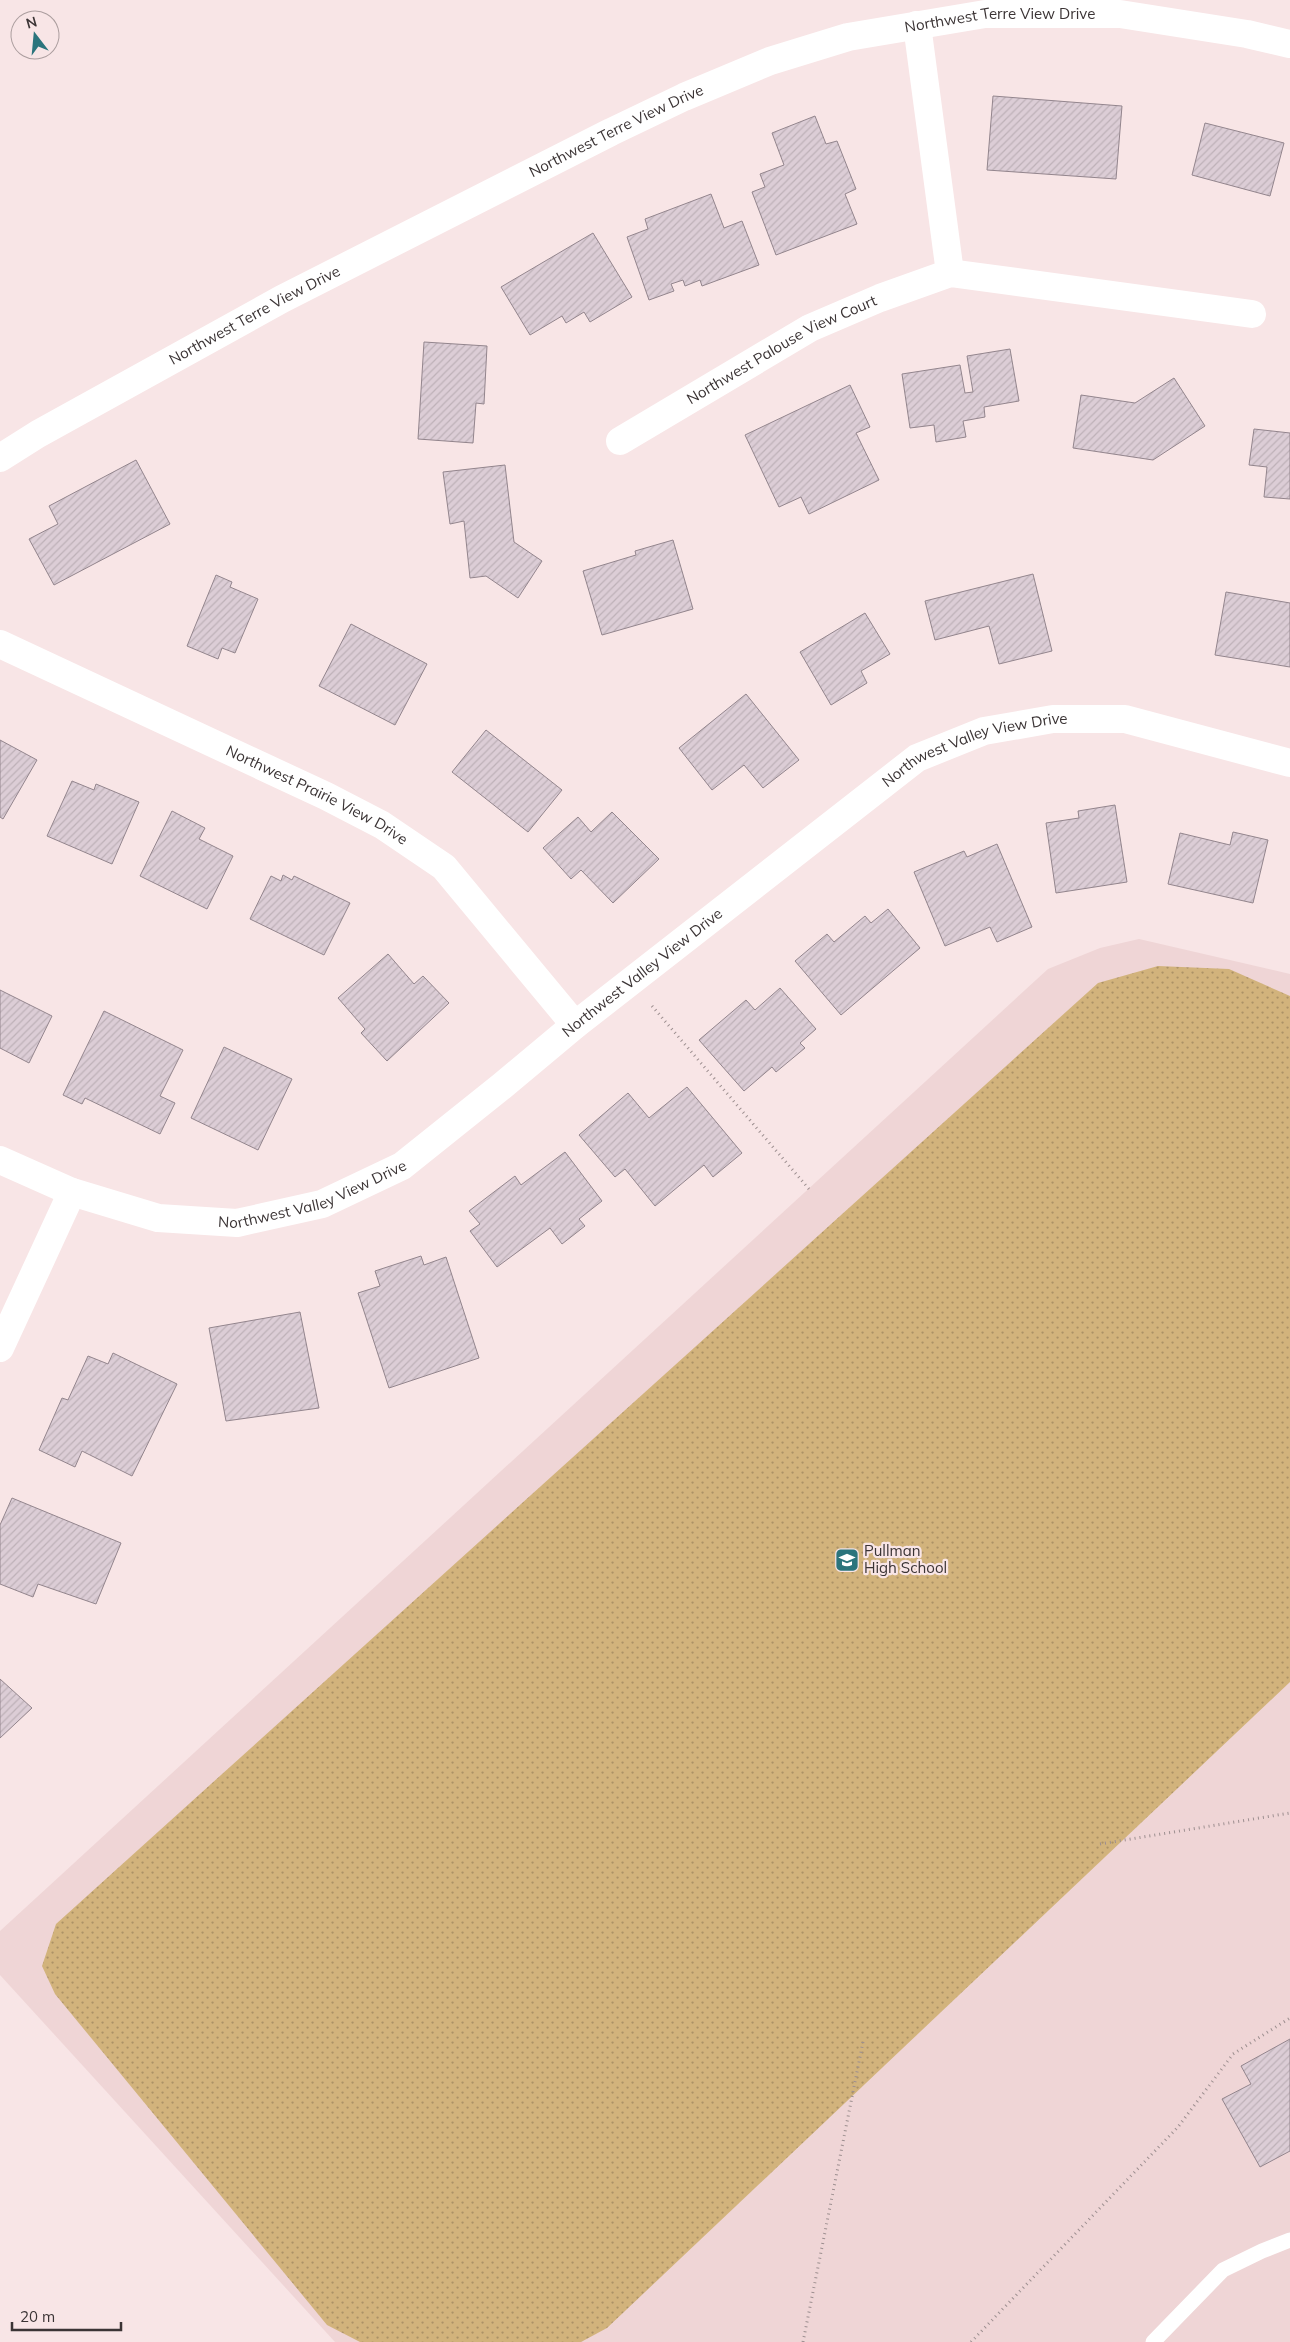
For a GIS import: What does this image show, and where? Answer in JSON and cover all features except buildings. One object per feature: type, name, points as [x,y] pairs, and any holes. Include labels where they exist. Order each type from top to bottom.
[{"type":"street","name":"Northwest Terre View Drive","points":[[0,458],[47,429],[282,299],[676,101],[770,61],[848,36],[985,14],[1120,14],[1247,34],[1290,44]]},
{"type":"street","points":[[917,25],[950,273]]},
{"type":"street","name":"Northwest Palouse View Court","points":[[620,441],[810,328],[880,298],[950,273],[1252,314]]},
{"type":"street","name":"Northwest Prairie View Drive","points":[[0,644],[382,824],[444,867],[575,1025]]},
{"type":"street","name":"Northwest Valley View Drive","points":[[0,1160],[72,1192],[158,1218],[237,1223],[322,1204],[402,1166],[575,1025],[917,758],[984,732],[1053,719],[1125,719],[1290,762]]},
{"type":"street","points":[[0,1348],[72,1192]]},
{"type":"lane","points":[[1153,2342],[1223,2270],[1290,2240]]},
{"type":"path","points":[[632,982],[810,1189]]},
{"type":"path","points":[[1100,1844],[1290,1813]]},
{"type":"path","points":[[971,2342],[1178,2127],[1233,2054],[1290,2018]]},
{"type":"path","points":[[803,2342],[863,2042]]},
{"type":"shaded area","name":"Pullman High School","points":[[1139,939],[1290,974],[1290,2342],[335,2342],[0,1975],[0,1931],[1048,969],[1100,948]]},
{"type":"shaded area","name":"Pullman High School","points":[[1158,966],[1229,969],[1290,996],[1290,1682],[607,2328],[581,2342],[360,2342],[327,2325],[55,1994],[42,1966],[56,1924],[1098,983]]},
{"type":"place","name":"Pullman High School","points":[[847,1560]]}]
